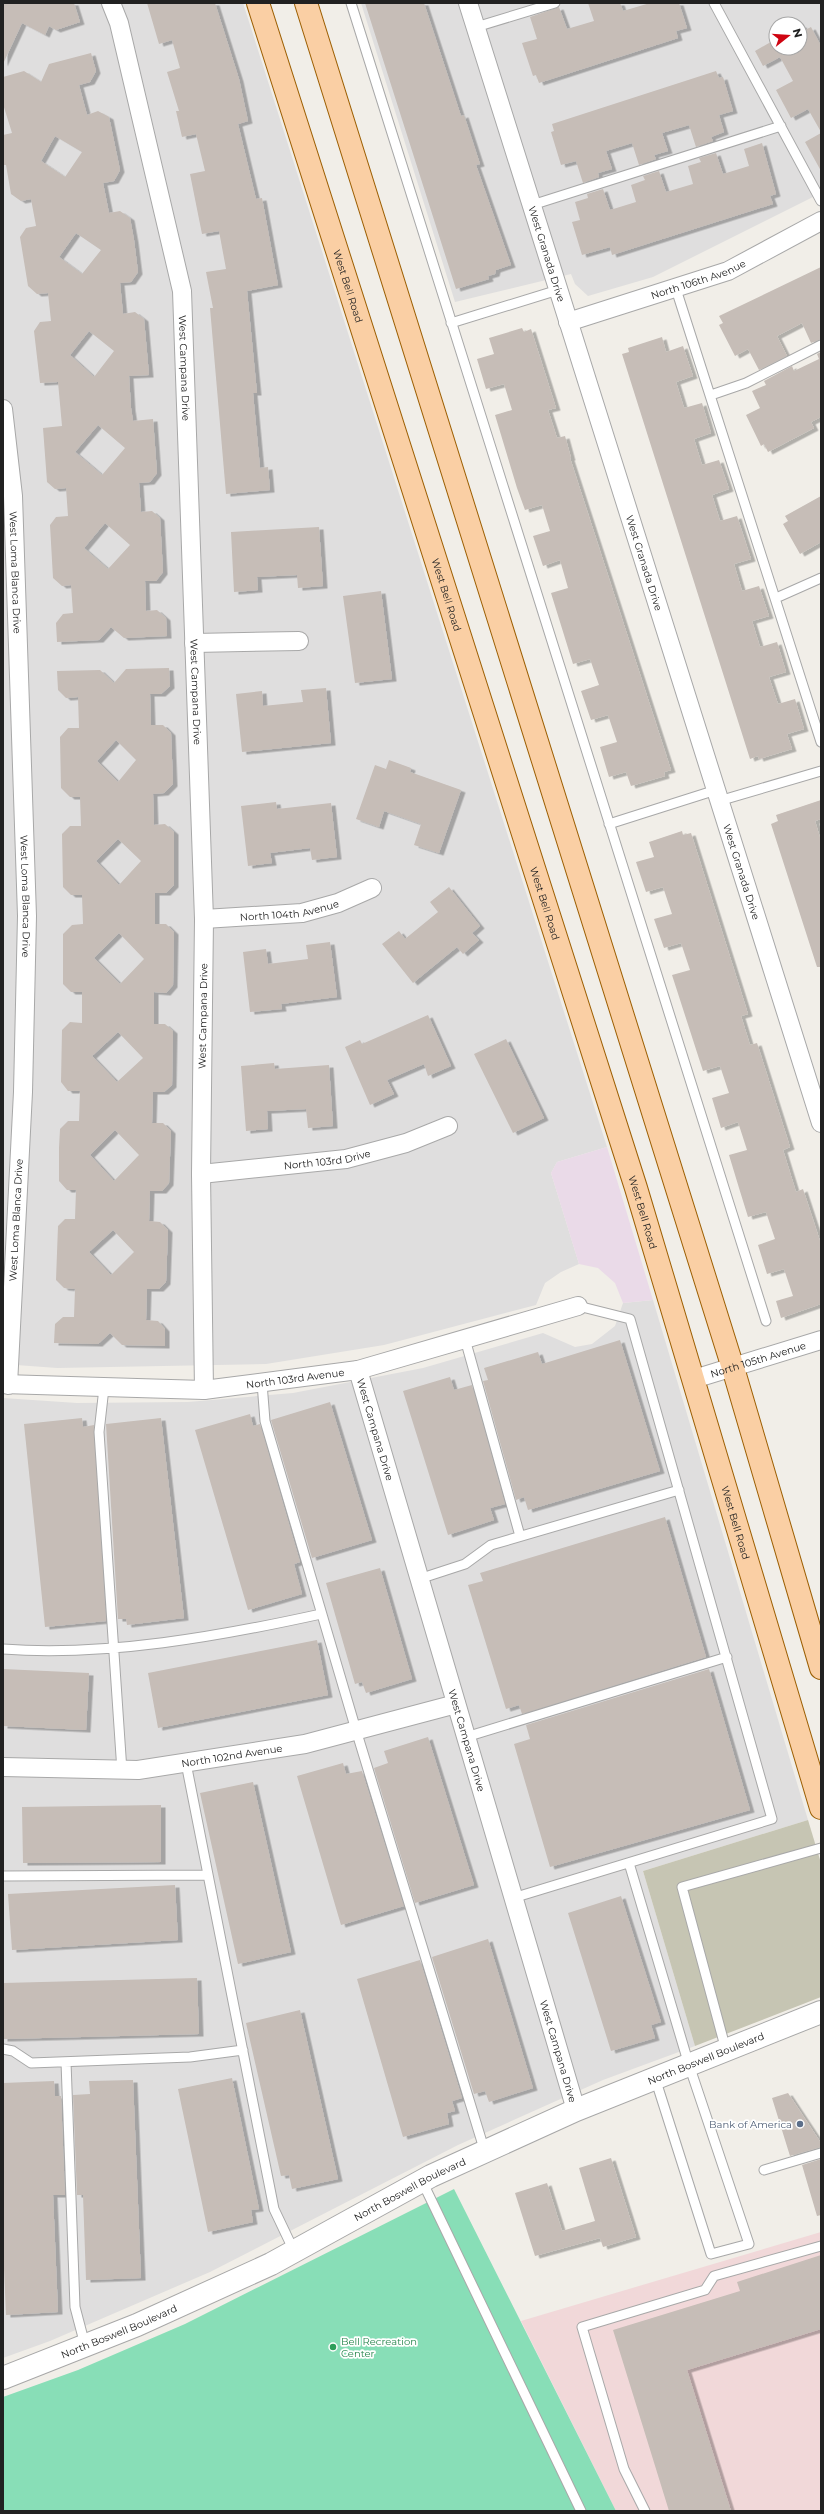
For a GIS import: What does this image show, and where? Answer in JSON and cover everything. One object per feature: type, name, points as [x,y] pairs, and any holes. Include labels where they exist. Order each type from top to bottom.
[{"type":"main road","name":"West Bell Road","points":[[258,3],[633,1180],[694,1379],[821,1808]]},
{"type":"main road","points":[[306,3],[733,1368],[821,1668]]},
{"type":"street","name":"West Campana Drive","points":[[111,3],[119,23],[182,291],[204,919],[201,1174],[204,1390]]},
{"type":"street","name":"West Granada Drive","points":[[468,3],[821,1123]]},
{"type":"street","name":"North 106th Avenue","points":[[568,322],[675,286],[728,271],[821,221]]},
{"type":"street","name":"West Loma Blanca Drive","points":[[3,409],[13,496],[27,916],[23,1092],[6,1384]]},
{"type":"street","points":[[194,643],[299,641]]},
{"type":"street","name":"North 104th Avenue","points":[[204,919],[302,913],[338,903],[372,888]]},
{"type":"street","name":"North 103rd Drive","points":[[201,1174],[346,1159],[406,1143],[448,1126]]},
{"type":"street","name":"North 103rd Avenue","points":[[6,1384],[204,1390],[358,1370],[578,1306]]},
{"type":"street","name":"North 105th Avenue","points":[[694,1379],[821,1340]]},
{"type":"street","name":"West Campana Drive","points":[[358,1370],[576,2110]]},
{"type":"street","name":"North 102nd Avenue","points":[[3,1767],[122,1771],[186,1763],[305,1744],[456,1704]]},
{"type":"street","name":"North Boswell Boulevard","points":[[3,2378],[137,2325],[294,2251],[422,2181],[576,2110],[821,2012]]},
{"type":"lane","points":[[351,3],[766,1321]]},
{"type":"lane","points":[[476,27],[555,3]]},
{"type":"lane","points":[[714,3],[821,201]]},
{"type":"lane","points":[[532,206],[780,126]]},
{"type":"lane","points":[[675,286],[821,742]]},
{"type":"lane","points":[[452,323],[558,290]]},
{"type":"lane","points":[[711,395],[746,383],[821,345]]},
{"type":"lane","points":[[776,598],[821,578]]},
{"type":"lane","points":[[610,824],[821,771]]},
{"type":"lane","points":[[513,1898],[772,1819],[630,1318],[578,1306]]},
{"type":"lane","points":[[465,1339],[520,1536]]},
{"type":"lane","points":[[262,1382],[265,1421],[321,1614],[471,2111],[485,2152]]},
{"type":"lane","points":[[104,1388],[99,1432],[122,1771]]},
{"type":"lane","points":[[419,1579],[465,1564],[491,1545],[679,1490]]},
{"type":"lane","points":[[3,1649],[31,1651],[113,1647],[246,1631],[321,1614]]},
{"type":"lane","points":[[466,1737],[727,1657]]},
{"type":"lane","points":[[186,1763],[274,2209],[294,2251]]},
{"type":"lane","points":[[726,2050],[682,1887],[821,1848]]},
{"type":"lane","points":[[629,1863],[689,2065],[749,2244],[711,2254],[655,2078]]},
{"type":"lane","points":[[3,1876],[208,1875]]},
{"type":"lane","points":[[3,2049],[13,2050],[31,2063],[190,2057],[243,2050]]},
{"type":"lane","points":[[66,2062],[75,2306],[85,2346]]},
{"type":"lane","points":[[764,2170],[821,2153]]},
{"type":"lane","points":[[422,2181],[580,2511]]},
{"type":"lane","points":[[645,2511],[624,2469],[582,2327],[705,2290],[714,2276],[821,2246]]},
{"type":"shaded area","points":[[3,3],[243,3],[607,1147],[557,1162],[551,1173],[579,1264],[561,1272],[545,1283],[536,1305],[384,1345],[266,1364],[57,1368],[3,1364]]},
{"type":"shaded area","points":[[361,3],[821,3],[821,193],[653,277],[588,296],[575,284],[571,274],[455,302]]},
{"type":"shaded area","points":[[607,1147],[653,1300],[623,1303],[615,1283],[598,1268],[579,1264],[551,1173],[557,1162]]},
{"type":"shaded area","points":[[653,1300],[808,1820],[643,1871],[695,2046],[603,2080],[458,2145],[210,2272],[50,2341],[3,2358],[3,1398],[77,1403],[188,1402],[293,1393],[423,1368],[543,1333],[575,1347],[592,1344],[615,1326],[623,1303]]},
{"type":"shaded area","points":[[808,1820],[821,1863],[821,1997],[695,2046],[643,1871]]},
{"type":"shaded area","points":[[821,2232],[821,2511],[616,2511],[521,2321]]},
{"type":"green space","name":"Bell Recreation Center","points":[[454,2189],[616,2511],[3,2511],[3,2397],[78,2370],[185,2324]]},
{"type":"building","points":[[3,3],[74,3],[80,22],[56,30],[49,26],[45,35],[22,23],[3,64]]},
{"type":"building","points":[[147,3],[215,3],[239,79],[248,121],[238,124],[256,199],[262,198],[278,285],[247,291],[257,393],[253,393],[260,468],[268,467],[270,490],[226,494],[210,308],[213,308],[206,272],[226,269],[219,231],[202,234],[190,174],[205,171],[196,134],[182,137],[176,111],[179,111],[167,72],[180,68],[172,40],[159,44]]},
{"type":"building","points":[[365,3],[424,3],[461,116],[464,115],[480,164],[476,165],[511,265],[496,270],[495,274],[488,276],[489,279],[456,289]]},
{"type":"building","points":[[588,3],[620,3],[623,11],[650,3],[679,3],[687,28],[676,31],[678,38],[539,83],[536,75],[533,76],[522,43],[537,39],[530,17],[559,7],[567,29],[594,21]]},
{"type":"building","points":[[811,27],[821,46],[821,132],[808,109],[791,118],[776,90],[793,81],[780,57],[763,66],[755,51],[768,44],[768,56],[808,56],[808,28]]},
{"type":"building","points":[[91,53],[96,71],[90,82],[79,85],[87,115],[98,111],[109,117],[120,170],[114,181],[103,183],[109,213],[120,211],[130,218],[138,272],[131,282],[120,283],[123,314],[135,312],[144,319],[149,375],[129,376],[131,408],[133,421],[153,419],[157,473],[150,482],[139,483],[141,512],[152,511],[160,518],[163,572],[156,581],[145,581],[146,611],[157,610],[166,618],[167,636],[124,638],[111,627],[99,640],[57,642],[56,623],[63,614],[73,613],[71,585],[62,586],[53,578],[50,525],[56,517],[68,516],[66,488],[55,489],[47,482],[43,428],[62,426],[58,382],[40,383],[34,331],[40,322],[51,321],[48,293],[37,294],[28,286],[20,237],[26,228],[36,226],[31,199],[21,201],[11,194],[6,165],[3,165],[3,135],[12,133],[3,104],[3,77],[24,71],[41,82],[49,64]],"holes":[[[55,136],[82,152],[65,177],[41,161]],[[76,233],[101,250],[82,274],[59,257]],[[89,331],[114,351],[94,377],[70,355]],[[98,425],[125,448],[102,475],[75,452]],[[105,523],[130,545],[108,569],[84,548]]]},
{"type":"building","points":[[716,71],[719,78],[723,77],[733,111],[719,115],[724,132],[711,137],[713,141],[696,147],[689,125],[662,133],[668,151],[654,155],[656,159],[639,165],[632,143],[606,151],[612,169],[598,173],[599,177],[583,183],[576,161],[561,165],[551,132],[554,131],[552,124]]},
{"type":"building","points":[[821,133],[821,171],[805,142]]},
{"type":"building","points":[[762,143],[776,194],[770,196],[773,204],[612,255],[610,247],[582,255],[572,222],[580,220],[575,202],[588,198],[587,194],[603,189],[610,210],[636,202],[631,185],[645,180],[643,176],[659,171],[666,192],[693,184],[688,166],[701,162],[699,158],[716,153],[723,174],[749,166],[744,149]]},
{"type":"building","points":[[821,267],[821,339],[811,343],[802,323],[777,336],[787,356],[759,370],[748,349],[735,356],[719,325],[723,323],[719,316]]},
{"type":"building","points":[[522,328],[524,332],[531,329],[556,408],[548,410],[557,438],[565,436],[570,458],[671,770],[664,772],[665,776],[631,786],[626,772],[609,777],[600,747],[617,742],[608,715],[591,720],[581,691],[599,685],[590,659],[573,664],[551,593],[568,588],[560,560],[543,566],[533,536],[550,531],[542,505],[525,510],[495,415],[512,410],[504,384],[486,389],[477,359],[494,354],[489,338]]},
{"type":"building","points":[[662,337],[666,352],[683,346],[693,376],[676,382],[684,408],[702,403],[711,433],[694,439],[702,465],[719,460],[729,489],[712,495],[720,521],[737,516],[751,559],[734,564],[742,591],[759,586],[769,616],[752,621],[760,647],[777,642],[786,672],[769,677],[778,704],[795,699],[804,729],[787,734],[792,749],[759,759],[758,756],[750,759],[622,354],[629,352],[628,348]]},
{"type":"building","points":[[821,352],[821,417],[811,422],[814,428],[768,452],[764,444],[761,446],[746,415],[760,408],[752,391],[766,385],[764,381],[792,366],[794,371],[819,359],[817,354]]},
{"type":"building","points":[[821,496],[821,542],[800,554],[783,524],[788,521],[785,516]]},
{"type":"building","points":[[319,527],[323,586],[298,588],[297,575],[257,577],[258,590],[234,592],[231,532]]},
{"type":"building","points":[[381,591],[392,679],[355,683],[343,596]]},
{"type":"building","points":[[169,668],[170,686],[161,694],[150,694],[151,725],[163,725],[171,733],[173,784],[164,793],[153,794],[154,825],[165,824],[174,832],[174,885],[166,893],[155,893],[155,924],[166,924],[174,932],[173,985],[166,993],[154,992],[154,1024],[165,1024],[173,1031],[172,1085],[164,1092],[153,1092],[152,1123],[163,1123],[171,1131],[169,1183],[162,1191],[150,1191],[149,1221],[160,1222],[168,1230],[166,1282],[159,1289],[147,1289],[146,1320],[158,1321],[165,1329],[165,1346],[122,1345],[110,1333],[98,1344],[54,1343],[55,1324],[63,1317],[74,1317],[75,1289],[64,1288],[56,1280],[58,1226],[65,1219],[75,1219],[76,1190],[67,1190],[59,1181],[60,1129],[68,1121],[79,1121],[80,1091],[68,1091],[61,1082],[62,1030],[70,1022],[82,1023],[82,992],[71,992],[63,984],[63,934],[72,925],[83,924],[82,895],[71,895],[63,887],[62,834],[70,826],[81,826],[80,797],[70,797],[61,788],[60,737],[68,728],[79,728],[78,697],[66,698],[58,690],[57,671],[100,670],[114,683],[126,669]],"holes":[[[116,740],[136,760],[118,782],[97,761]],[[118,839],[141,861],[119,885],[96,861]],[[119,933],[144,959],[120,984],[94,958]],[[118,1032],[143,1058],[117,1082],[92,1056]],[[115,1130],[139,1155],[114,1181],[90,1155]],[[113,1230],[134,1252],[111,1275],[89,1252]]]},
{"type":"building","points":[[326,688],[331,743],[242,752],[236,694],[262,691],[263,706],[303,702],[301,690]]},
{"type":"building","points":[[389,760],[411,768],[410,772],[461,790],[439,853],[414,845],[421,824],[384,811],[379,827],[356,819],[375,765],[386,769]]},
{"type":"building","points":[[821,800],[821,819],[815,821],[821,841],[821,967],[817,967],[771,824],[778,821],[776,815]]},
{"type":"building","points":[[276,802],[277,809],[331,803],[337,857],[312,860],[310,848],[270,853],[272,863],[248,866],[241,806]]},
{"type":"building","points":[[682,831],[683,835],[691,833],[748,1014],[741,1016],[750,1045],[757,1043],[790,1147],[783,1150],[796,1192],[803,1189],[821,1244],[821,1304],[781,1318],[776,1301],[793,1296],[784,1269],[767,1274],[758,1245],[775,1239],[766,1212],[748,1217],[729,1155],[747,1150],[738,1122],[721,1128],[712,1098],[729,1093],[720,1066],[703,1071],[672,975],[690,970],[681,943],[664,948],[654,919],[672,914],[663,887],[646,892],[636,862],[654,857],[649,842]]},
{"type":"building","points":[[449,887],[480,926],[472,933],[479,940],[463,954],[457,947],[413,983],[382,944],[399,931],[405,939],[438,912],[430,902]]},
{"type":"building","points":[[330,942],[337,997],[281,1004],[282,1009],[250,1012],[243,952],[266,949],[268,964],[308,959],[306,945]]},
{"type":"building","points":[[428,1015],[451,1066],[428,1076],[424,1064],[387,1080],[394,1094],[370,1105],[345,1047],[360,1040],[362,1044]]},
{"type":"building","points":[[506,1039],[544,1118],[513,1133],[474,1054]]},
{"type":"building","points":[[274,1063],[275,1069],[329,1065],[333,1126],[308,1128],[306,1109],[267,1111],[268,1129],[246,1131],[241,1066]]},
{"type":"building","points":[[620,1340],[660,1471],[528,1510],[524,1497],[516,1500],[483,1381],[488,1380],[484,1368],[538,1352],[542,1364]]},
{"type":"building","points":[[450,1377],[454,1390],[472,1385],[505,1504],[490,1508],[494,1520],[448,1535],[403,1391]]},
{"type":"building","points":[[330,1402],[372,1540],[312,1558],[271,1420]]},
{"type":"building","points":[[250,1414],[253,1426],[260,1424],[300,1562],[294,1564],[302,1594],[248,1610],[195,1430]]},
{"type":"building","points":[[82,1418],[83,1427],[94,1425],[106,1621],[45,1627],[24,1424]]},
{"type":"building","points":[[161,1418],[184,1618],[127,1625],[126,1619],[118,1619],[106,1424]]},
{"type":"building","points":[[665,1517],[706,1657],[522,1714],[519,1705],[506,1709],[468,1585],[483,1581],[480,1573]]},
{"type":"building","points":[[380,1568],[412,1679],[366,1693],[362,1682],[355,1684],[326,1583]]},
{"type":"building","points":[[317,1640],[328,1695],[158,1728],[148,1673]]},
{"type":"building","points":[[3,1669],[89,1673],[86,1730],[3,1726]]},
{"type":"building","points":[[709,1669],[750,1810],[550,1867],[514,1744],[530,1739],[526,1725]]},
{"type":"building","points":[[428,1737],[474,1885],[415,1903],[374,1768],[388,1763],[384,1751]]},
{"type":"building","points":[[343,1763],[346,1774],[362,1771],[404,1906],[341,1925],[297,1776]]},
{"type":"building","points":[[253,1782],[291,1952],[238,1964],[200,1793]]},
{"type":"building","points":[[161,1805],[161,1862],[23,1863],[22,1807]]},
{"type":"building","points":[[175,1885],[178,1940],[12,1950],[8,1894]]},
{"type":"building","points":[[621,1896],[661,2022],[651,2025],[655,2038],[611,2051],[568,1913]]},
{"type":"building","points":[[488,1939],[533,2088],[489,2102],[485,2091],[474,2094],[432,1957]]},
{"type":"building","points":[[420,1960],[462,2098],[452,2101],[455,2111],[447,2113],[449,2124],[403,2137],[357,1979]]},
{"type":"building","points":[[197,1978],[199,2034],[3,2039],[3,1983]]},
{"type":"building","points":[[300,2010],[338,2179],[292,2189],[289,2175],[281,2176],[246,2023]]},
{"type":"building","points":[[232,2078],[259,2209],[251,2210],[253,2222],[208,2232],[178,2089]]},
{"type":"building","points":[[133,2080],[141,2278],[86,2280],[83,2195],[77,2195],[73,2095],[90,2094],[89,2081]]},
{"type":"building","points":[[54,2081],[55,2096],[61,2096],[65,2195],[53,2195],[58,2312],[6,2315],[3,2245],[3,2083]]},
{"type":"building","points":[[788,2093],[821,2143],[821,2147],[790,2156],[772,2098]]},
{"type":"building","points":[[611,2158],[636,2237],[603,2247],[600,2238],[535,2256],[515,2193],[547,2183],[562,2231],[595,2221],[579,2168]]},
{"type":"building","points":[[821,2159],[821,2215],[817,2216],[802,2165]]},
{"type":"building","points":[[821,2255],[821,2329],[687,2370],[731,2511],[669,2511],[613,2330],[740,2291],[737,2282]]},
{"type":"place","name":"Bank of America","points":[[800,2124]]},
{"type":"place","name":"Bell Recreation Center","points":[[333,2347]]}]
